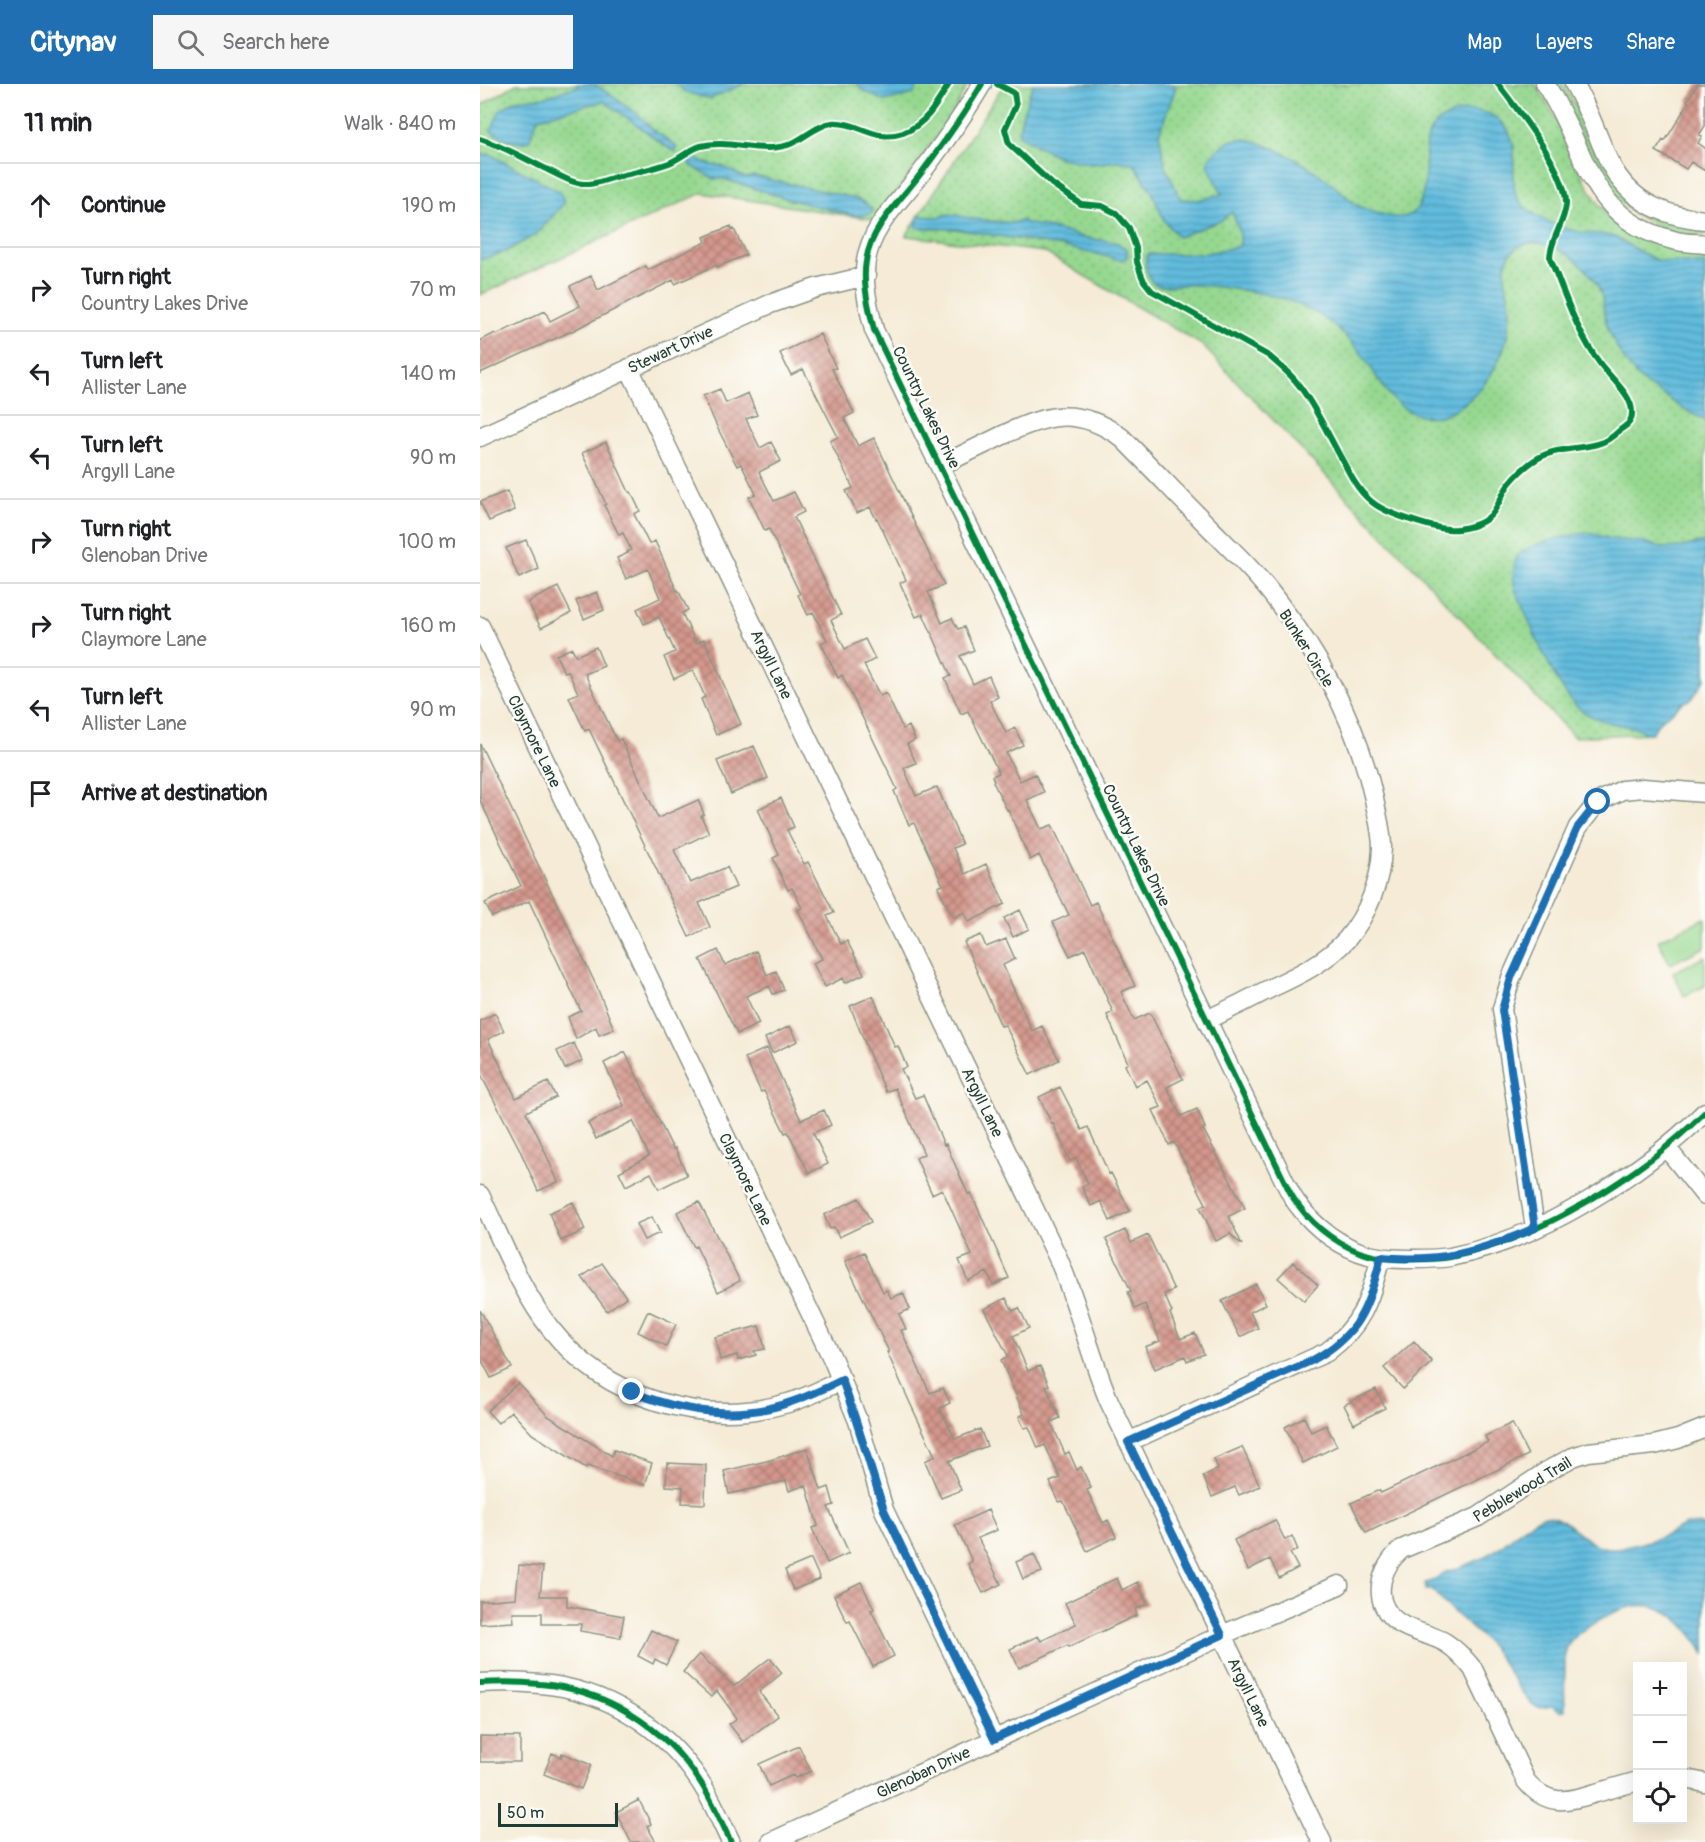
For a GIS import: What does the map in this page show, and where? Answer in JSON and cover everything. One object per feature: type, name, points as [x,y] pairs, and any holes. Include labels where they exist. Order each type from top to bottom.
[{"type":"street","name":"Country Lakes Drive","points":[[982,84],[942,144],[879,227],[866,262],[867,298],[874,330],[1298,1205],[1306,1216],[1323,1231],[1346,1246],[1368,1255],[1400,1259],[1449,1257],[1477,1250],[1535,1228],[1594,1197],[1666,1147],[1705,1112]]},
{"type":"street","points":[[1545,84],[1569,125],[1593,181],[1616,212],[1652,234],[1675,241],[1705,244]]},
{"type":"street","points":[[1574,84],[1592,118],[1607,157],[1626,188],[1665,213],[1683,218],[1705,220]]},
{"type":"street","name":"Stewart Drive","points":[[480,437],[770,304],[816,288],[866,276]]},
{"type":"street","name":"Argyll Lane","points":[[629,368],[1068,1281],[1102,1384],[1128,1442],[1322,1842]]},
{"type":"street","name":"Bunker Circle","points":[[940,466],[1022,426],[1052,417],[1077,418],[1112,430],[1231,549],[1276,599],[1314,652],[1339,699],[1354,734],[1370,782],[1380,826],[1381,860],[1377,884],[1354,930],[1326,958],[1309,970],[1207,1020]]},
{"type":"street","name":"Claymore Lane","points":[[480,626],[842,1380],[858,1421],[873,1478],[888,1520],[994,1739]]},
{"type":"street","points":[[1535,1228],[1502,1010],[1511,978],[1578,827],[1598,802],[1622,790],[1643,788],[1705,793]]},
{"type":"street","points":[[1666,1147],[1705,1196]]},
{"type":"street","points":[[480,1195],[526,1291],[550,1329],[584,1362],[625,1389],[681,1408],[735,1412],[790,1403],[842,1380]]},
{"type":"street","points":[[1128,1442],[1313,1360],[1333,1348],[1360,1318],[1370,1298],[1381,1257]]},
{"type":"street","name":"Pebblewood Trail","points":[[1633,1782],[1567,1801],[1552,1799],[1537,1792],[1526,1781],[1473,1669],[1450,1645],[1436,1637],[1401,1624],[1392,1617],[1382,1600],[1380,1587],[1387,1565],[1402,1549],[1478,1518],[1547,1471],[1573,1457],[1606,1449],[1654,1445],[1678,1439],[1705,1428]]},
{"type":"street","name":"Glenoban Drive","points":[[771,1842],[1222,1635],[1339,1585]]},
{"type":"street","points":[[480,1683],[542,1684],[577,1690],[636,1716],[680,1754],[700,1781],[731,1842]]},
{"type":"street","points":[[1687,1779],[1705,1783]]},
{"type":"green space","points":[[516,84],[968,84],[953,113],[877,220],[702,193],[480,295],[480,106]]},
{"type":"green space","points":[[1004,84],[1535,84],[1562,130],[1589,187],[1613,220],[1630,232],[1650,241],[1705,251],[1705,679],[1692,699],[1682,703],[1661,719],[1652,733],[1574,737],[1202,345],[1044,252],[906,236]]},
{"type":"green space","points":[[1555,84],[1563,84],[1637,207],[1654,217],[1669,222],[1705,228],[1705,236],[1677,233],[1653,224],[1631,211],[1612,194],[1597,173],[1573,117]]},
{"type":"green space","points":[[1705,918],[1705,947],[1670,964],[1658,940]]},
{"type":"green space","points":[[1705,957],[1705,986],[1684,996],[1673,972]]},
{"type":"water","points":[[577,84],[593,84],[602,89],[639,115],[652,129],[676,146],[676,152],[604,101],[538,118],[529,141],[514,142],[491,131],[500,110],[516,100],[545,97],[578,86]]},
{"type":"water","points":[[676,84],[744,84],[710,99],[685,92]]},
{"type":"water","points":[[857,84],[919,84],[914,94],[884,101],[862,90]]},
{"type":"water","points":[[1033,84],[1172,84],[1176,87],[1159,134],[1166,168],[1181,199],[1198,200],[1222,194],[1208,165],[1209,158],[1230,141],[1246,139],[1292,157],[1323,177],[1355,204],[1389,216],[1404,217],[1414,212],[1420,202],[1424,190],[1428,137],[1438,122],[1463,112],[1476,111],[1491,115],[1504,125],[1510,135],[1514,154],[1514,184],[1520,202],[1525,208],[1550,222],[1569,229],[1612,236],[1660,261],[1705,264],[1705,419],[1645,384],[1632,370],[1611,336],[1601,294],[1593,278],[1565,253],[1541,243],[1527,243],[1520,246],[1515,249],[1507,261],[1505,274],[1510,305],[1509,325],[1500,356],[1484,384],[1474,396],[1448,413],[1434,417],[1414,414],[1389,395],[1349,340],[1331,323],[1306,308],[1278,297],[1241,290],[1193,285],[1160,286],[1154,283],[1147,271],[1148,254],[1202,254],[1240,246],[1239,233],[1232,212],[1222,220],[1178,237],[1164,220],[1151,190],[1134,164],[1118,161],[1093,164],[1060,158],[1018,135]]},
{"type":"water","points":[[480,154],[491,155],[559,191],[565,202],[537,234],[505,252],[480,260]]},
{"type":"water","points":[[691,157],[712,165],[722,166],[745,178],[754,176],[855,198],[873,210],[870,214],[856,216],[791,200],[724,179],[714,179],[690,165]]},
{"type":"water","points":[[950,214],[1012,223],[1022,220],[1026,223],[1086,238],[1115,242],[1127,249],[1127,257],[1121,260],[1065,247],[956,229],[916,226],[918,216],[939,217]]},
{"type":"water","points":[[1590,533],[1611,539],[1643,542],[1663,548],[1705,542],[1705,679],[1692,699],[1682,703],[1661,719],[1652,733],[1598,719],[1576,706],[1553,672],[1515,589],[1514,567],[1517,557],[1522,552],[1551,540]]},
{"type":"water","points":[[1543,1516],[1562,1521],[1592,1543],[1612,1548],[1647,1542],[1687,1525],[1705,1526],[1705,1654],[1693,1636],[1669,1613],[1656,1607],[1626,1608],[1591,1625],[1570,1642],[1565,1658],[1565,1710],[1561,1712],[1552,1706],[1539,1708],[1532,1705],[1491,1647],[1433,1590],[1426,1590],[1425,1583],[1485,1556]]},
{"type":"building","points":[[1698,84],[1705,84],[1705,126],[1699,135],[1702,136],[1698,143],[1705,148],[1705,171],[1691,162],[1686,169],[1656,151],[1663,140],[1665,141]]},
{"type":"building","points":[[731,226],[746,255],[717,267],[716,265],[675,284],[673,280],[574,330],[480,373],[480,341],[545,311],[550,321],[580,306],[570,286],[591,276],[598,290],[646,266],[648,270],[706,242],[704,237]]},
{"type":"building","points":[[820,334],[836,368],[832,369],[854,413],[844,418],[858,446],[874,438],[944,585],[928,592],[942,623],[952,618],[958,629],[964,627],[974,650],[960,656],[973,684],[989,676],[998,697],[990,701],[1006,733],[1015,728],[1023,745],[1006,753],[1020,781],[1035,774],[1044,792],[1027,800],[1041,829],[1052,825],[1090,905],[1096,902],[1135,986],[1121,992],[1134,1020],[1150,1013],[1183,1079],[1167,1087],[1181,1116],[1197,1109],[1205,1128],[1203,1129],[1245,1208],[1229,1216],[1242,1245],[1230,1234],[1216,1241],[1200,1207],[1206,1204],[1174,1142],[1169,1145],[1153,1110],[1161,1107],[1147,1080],[1135,1086],[1125,1065],[1128,1063],[1107,1015],[1113,1012],[1085,949],[1070,956],[1053,922],[1069,915],[1039,855],[1030,860],[1008,809],[993,782],[992,776],[999,773],[968,711],[961,714],[945,678],[951,676],[923,614],[916,617],[900,583],[906,580],[877,518],[870,507],[857,513],[846,491],[853,488],[830,441],[838,437],[803,369],[791,375],[780,353]]},
{"type":"building","points":[[720,389],[726,403],[748,393],[757,415],[746,419],[760,448],[771,442],[781,461],[759,472],[774,501],[794,492],[804,512],[794,517],[841,615],[831,620],[845,649],[865,639],[875,659],[864,665],[880,696],[886,693],[903,729],[909,726],[915,740],[907,744],[916,763],[904,768],[916,796],[937,787],[962,844],[953,848],[965,874],[986,864],[1005,904],[969,922],[964,912],[953,918],[938,887],[943,885],[914,823],[909,825],[894,791],[897,789],[842,675],[838,678],[821,643],[827,640],[813,612],[808,615],[769,529],[765,531],[749,497],[756,494],[741,464],[737,466],[703,396]]},
{"type":"building","points":[[606,442],[640,511],[634,514],[649,544],[655,541],[688,610],[682,613],[696,643],[704,639],[741,724],[716,735],[701,699],[705,697],[693,670],[674,679],[664,657],[675,652],[659,617],[644,624],[637,609],[660,598],[648,569],[626,579],[617,558],[631,550],[623,533],[619,535],[582,453]]},
{"type":"building","points":[[507,491],[515,510],[489,521],[480,502]]},
{"type":"building","points":[[526,540],[539,569],[519,578],[506,548]]},
{"type":"building","points":[[558,587],[571,613],[541,628],[528,602]]},
{"type":"building","points":[[597,592],[604,610],[584,619],[576,601]]},
{"type":"building","points":[[596,647],[604,666],[585,674],[617,741],[621,739],[658,818],[698,800],[704,814],[701,816],[709,833],[674,850],[690,883],[727,867],[736,887],[699,903],[710,927],[689,937],[589,729],[585,731],[569,697],[578,693],[568,671],[564,672],[556,655],[572,648],[576,656]]},
{"type":"building","points":[[480,744],[596,985],[614,1029],[599,1035],[596,1027],[576,1039],[568,1017],[581,1011],[529,901],[492,917],[485,903],[521,886],[480,800]]},
{"type":"building","points":[[754,746],[768,778],[731,794],[717,761]]},
{"type":"building","points":[[781,798],[794,827],[787,830],[804,864],[808,862],[834,913],[827,916],[841,944],[847,941],[864,974],[845,983],[843,978],[825,987],[813,963],[822,959],[798,910],[802,908],[792,888],[788,890],[773,858],[779,855],[758,809]]},
{"type":"building","points":[[1020,910],[1029,929],[1013,937],[1004,918]]},
{"type":"building","points":[[981,935],[986,947],[1006,939],[1015,959],[1003,965],[1032,1031],[1042,1026],[1059,1060],[1030,1075],[1005,1025],[1001,1026],[964,942]]},
{"type":"building","points":[[718,950],[725,965],[756,951],[767,975],[776,971],[784,990],[773,994],[769,986],[746,996],[759,1024],[737,1034],[700,959]]},
{"type":"building","points":[[873,996],[895,1047],[898,1046],[907,1067],[901,1069],[915,1098],[923,1095],[944,1145],[946,1144],[968,1194],[971,1193],[1009,1278],[993,1285],[987,1272],[968,1281],[959,1260],[972,1255],[942,1189],[932,1194],[916,1158],[924,1154],[895,1088],[886,1092],[850,1006]]},
{"type":"building","points":[[495,1013],[504,1031],[488,1039],[516,1098],[548,1082],[556,1097],[526,1112],[558,1182],[538,1191],[519,1148],[480,1073],[480,1021]]},
{"type":"building","points":[[790,1026],[798,1041],[772,1053],[765,1038]]},
{"type":"building","points":[[574,1043],[582,1061],[565,1069],[557,1051]]},
{"type":"building","points":[[767,1048],[801,1120],[824,1110],[831,1125],[813,1133],[828,1164],[809,1173],[764,1091],[761,1092],[745,1058]]},
{"type":"building","points":[[625,1052],[687,1175],[659,1189],[651,1173],[626,1186],[619,1172],[649,1156],[633,1121],[596,1139],[588,1123],[624,1106],[604,1063]]},
{"type":"building","points":[[1060,1087],[1082,1130],[1088,1127],[1109,1174],[1111,1173],[1130,1211],[1110,1221],[1101,1201],[1091,1206],[1082,1187],[1088,1184],[1076,1158],[1070,1161],[1039,1097]]},
{"type":"building","points":[[859,1198],[871,1222],[839,1237],[834,1227],[830,1229],[824,1215]]},
{"type":"building","points":[[573,1202],[585,1230],[561,1241],[549,1213]]},
{"type":"building","points":[[699,1202],[740,1281],[718,1292],[677,1212]]},
{"type":"building","points":[[652,1217],[660,1233],[644,1240],[636,1224]]},
{"type":"building","points":[[1125,1230],[1131,1243],[1148,1235],[1174,1290],[1164,1294],[1180,1339],[1195,1333],[1204,1354],[1187,1361],[1185,1356],[1155,1369],[1145,1347],[1160,1341],[1145,1304],[1135,1309],[1128,1292],[1131,1291],[1106,1239]]},
{"type":"building","points":[[864,1252],[883,1292],[887,1290],[891,1298],[903,1293],[910,1309],[899,1314],[906,1329],[901,1330],[930,1393],[943,1388],[950,1403],[940,1408],[955,1439],[980,1429],[987,1446],[949,1461],[961,1490],[941,1498],[925,1461],[935,1456],[887,1352],[889,1352],[845,1261]]},
{"type":"building","points":[[1293,1262],[1318,1285],[1304,1301],[1278,1278]]},
{"type":"building","points":[[602,1263],[626,1297],[607,1311],[582,1277]]},
{"type":"building","points":[[1256,1284],[1266,1304],[1250,1312],[1258,1328],[1240,1337],[1222,1301]]},
{"type":"building","points":[[1006,1298],[1013,1311],[1019,1308],[1029,1328],[1013,1336],[1028,1371],[1040,1366],[1049,1385],[1046,1386],[1060,1418],[1051,1422],[1065,1454],[1069,1452],[1077,1470],[1081,1467],[1091,1488],[1087,1490],[1103,1523],[1108,1520],[1116,1537],[1087,1551],[1063,1501],[1059,1502],[1050,1482],[1060,1478],[1045,1445],[1038,1448],[1029,1427],[1024,1428],[1019,1417],[1024,1414],[1001,1360],[1008,1356],[984,1309]]},
{"type":"building","points":[[480,1310],[512,1368],[491,1378],[480,1357]]},
{"type":"building","points":[[648,1311],[676,1324],[666,1346],[638,1332]]},
{"type":"building","points":[[759,1326],[765,1349],[754,1351],[756,1355],[738,1360],[737,1355],[720,1360],[715,1337]]},
{"type":"building","points":[[1414,1341],[1432,1362],[1403,1389],[1384,1368]]},
{"type":"building","points":[[518,1383],[548,1416],[612,1456],[614,1450],[652,1463],[645,1485],[587,1466],[586,1468],[532,1434],[511,1411],[498,1423],[487,1411]]},
{"type":"building","points":[[1376,1389],[1385,1408],[1354,1424],[1344,1405]]},
{"type":"building","points":[[1304,1417],[1311,1432],[1326,1425],[1337,1446],[1303,1463],[1285,1427]]},
{"type":"building","points":[[1512,1423],[1528,1455],[1366,1533],[1351,1503],[1379,1490],[1381,1493],[1488,1442],[1485,1436]]},
{"type":"building","points":[[1242,1447],[1260,1486],[1239,1495],[1235,1487],[1212,1497],[1203,1476],[1218,1469],[1214,1459]]},
{"type":"building","points":[[807,1448],[821,1490],[829,1487],[834,1505],[828,1507],[849,1553],[827,1563],[812,1528],[818,1526],[806,1485],[789,1491],[786,1481],[729,1494],[724,1471],[771,1460]]},
{"type":"building","points":[[667,1463],[706,1465],[705,1504],[682,1503],[683,1487],[666,1486]]},
{"type":"building","points":[[988,1510],[997,1530],[978,1538],[1001,1584],[983,1593],[968,1564],[972,1561],[955,1525]]},
{"type":"building","points":[[1275,1520],[1285,1540],[1292,1536],[1298,1550],[1290,1553],[1298,1568],[1279,1578],[1270,1559],[1248,1570],[1234,1540]]},
{"type":"building","points":[[1034,1554],[1042,1572],[1023,1579],[1016,1562]]},
{"type":"building","points":[[811,1559],[820,1579],[793,1590],[785,1570]]},
{"type":"building","points":[[519,1565],[543,1567],[540,1596],[567,1596],[567,1606],[624,1616],[620,1638],[580,1631],[581,1624],[542,1624],[542,1613],[513,1613],[514,1622],[480,1624],[480,1601],[516,1598]]},
{"type":"building","points":[[1117,1578],[1122,1590],[1138,1582],[1147,1604],[1135,1609],[1137,1615],[1019,1668],[1010,1649],[1038,1636],[1041,1641],[1076,1624],[1065,1603]]},
{"type":"building","points":[[861,1582],[874,1609],[871,1610],[894,1656],[873,1667],[834,1595]]},
{"type":"building","points":[[651,1630],[677,1642],[666,1665],[655,1659],[653,1664],[638,1656]]},
{"type":"building","points":[[699,1654],[734,1686],[770,1658],[782,1673],[759,1692],[778,1716],[743,1742],[729,1724],[737,1718],[717,1691],[711,1697],[683,1672]]},
{"type":"building","points":[[480,1736],[520,1737],[520,1762],[480,1762]]},
{"type":"building","points":[[799,1746],[811,1771],[795,1778],[793,1775],[769,1786],[759,1764]]},
{"type":"building","points":[[552,1753],[561,1757],[562,1753],[591,1765],[581,1789],[544,1774]]},
{"type":"building","points":[[639,1800],[651,1824],[647,1826],[656,1842],[631,1842],[616,1812]]},
{"type":"cycle path","points":[[480,139],[512,152],[565,179],[589,184],[663,165],[701,146],[722,144],[767,148],[788,145],[832,123],[850,125],[875,134],[903,133],[924,119],[949,84]]},
{"type":"cycle path","points":[[982,84],[945,140],[888,214],[874,236],[866,261],[865,278],[874,330],[1290,1193],[1297,1203],[1321,1229],[1339,1242],[1359,1252],[1391,1258],[1450,1257],[1518,1236],[1587,1202],[1651,1159],[1705,1112]]},
{"type":"cycle path","points":[[997,84],[1014,93],[1016,105],[1005,129],[1009,144],[1052,184],[1081,204],[1102,206],[1116,213],[1129,228],[1141,274],[1152,291],[1269,356],[1288,373],[1311,402],[1354,481],[1371,501],[1391,513],[1433,527],[1452,529],[1472,526],[1487,519],[1509,484],[1536,459],[1554,452],[1604,442],[1627,425],[1632,416],[1629,400],[1601,365],[1585,340],[1550,258],[1552,245],[1566,205],[1559,176],[1529,125],[1498,84]]},
{"type":"cycle path","points":[[480,1683],[525,1683],[564,1687],[610,1703],[631,1714],[669,1743],[685,1761],[708,1795],[731,1842]]},
{"type":"route","points":[[632,1392],[681,1408],[735,1412],[790,1403],[842,1380],[858,1421],[884,1510],[994,1739],[1222,1635],[1128,1442],[1313,1360],[1340,1343],[1360,1318],[1370,1298],[1381,1257],[1400,1259],[1449,1257],[1477,1250],[1535,1228],[1502,1010],[1511,978],[1578,827],[1598,802]]}]
